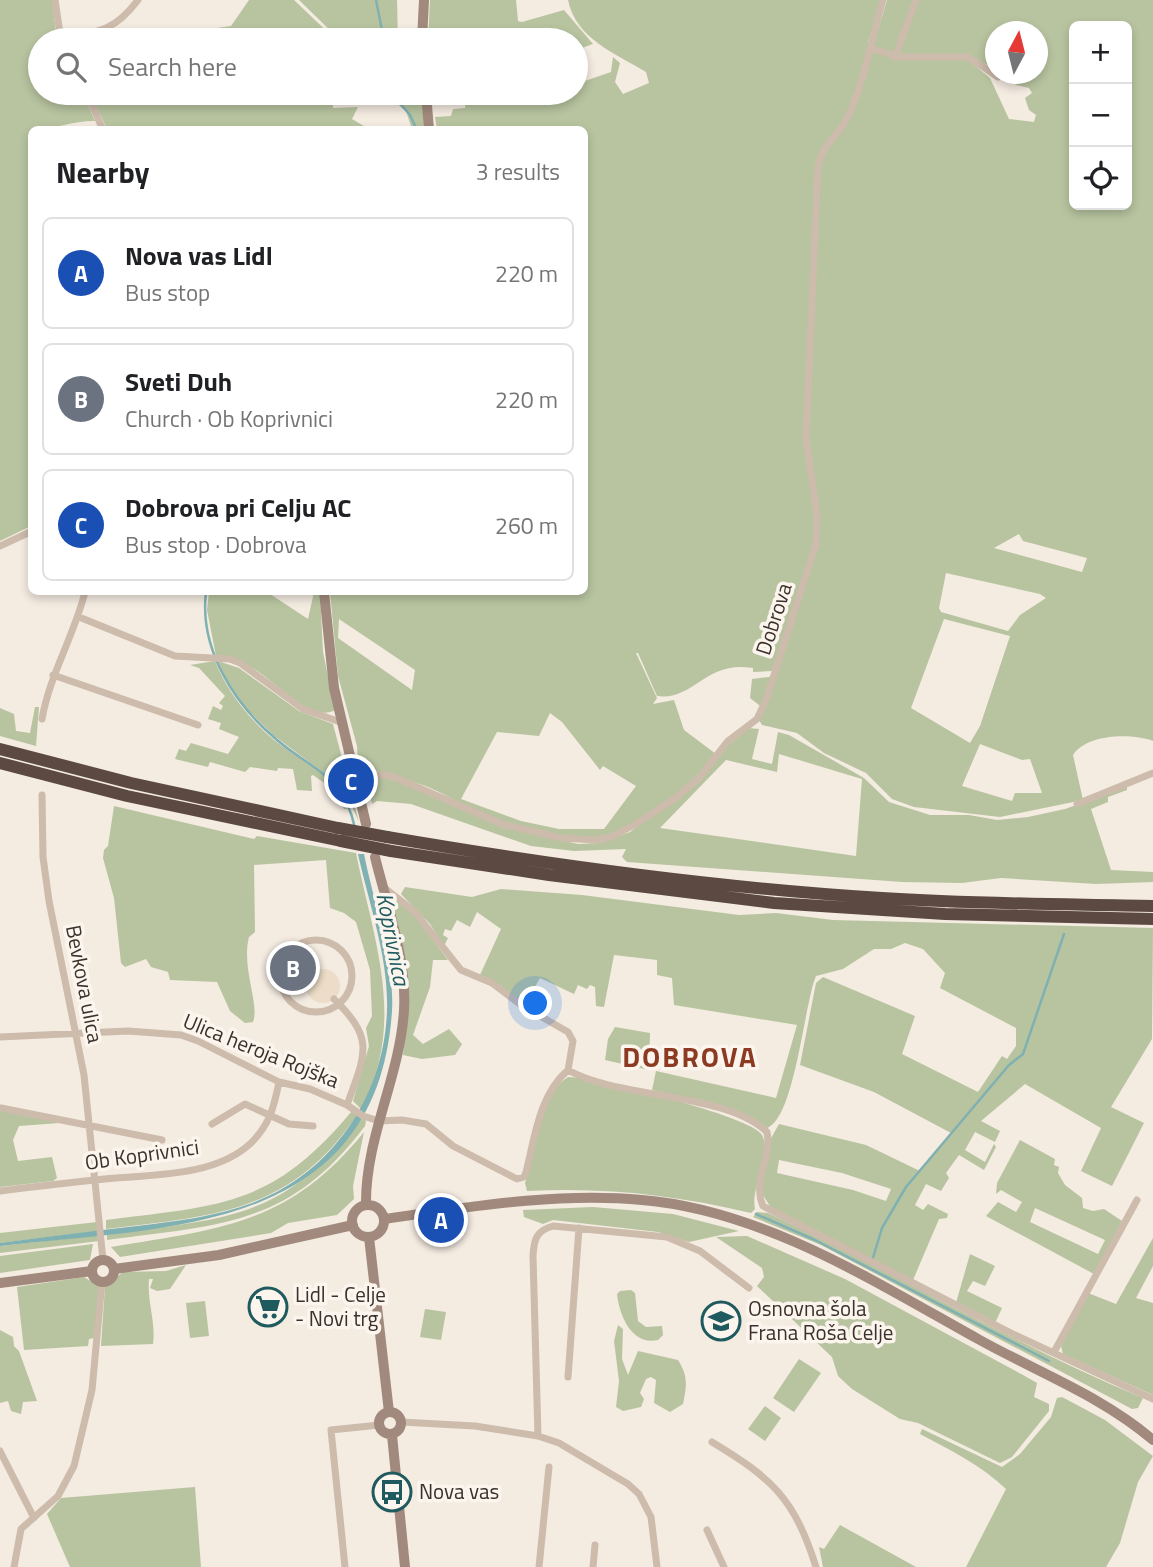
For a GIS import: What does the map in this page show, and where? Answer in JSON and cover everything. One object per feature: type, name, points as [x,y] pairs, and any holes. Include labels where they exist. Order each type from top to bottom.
[{"type":"highway","points":[[0,749],[390,850],[549,876],[787,904],[919,913],[1153,919]]},
{"type":"highway","points":[[0,763],[140,799],[339,835],[387,837],[551,862],[781,890],[882,898],[1153,906]]},
{"type":"street","points":[[55,0],[59,28]]},
{"type":"street","points":[[110,28],[118,24],[138,0]]},
{"type":"street","points":[[423,28],[424,0]]},
{"type":"street","name":"Dobrova","points":[[352,773],[392,776],[502,824],[561,838],[596,840],[611,837],[636,824],[674,799],[699,778],[728,741],[757,719],[769,690],[816,544],[817,515],[806,438],[818,166],[828,139],[848,118],[862,80],[883,0]]},
{"type":"street","points":[[895,57],[916,0]]},
{"type":"street","points":[[870,48],[895,57],[968,57],[985,68]]},
{"type":"street","points":[[92,105],[101,126]]},
{"type":"street","points":[[427,105],[429,126]]},
{"type":"street","points":[[0,546],[28,533]]},
{"type":"street","points":[[42,719],[53,675],[79,617],[84,595]]},
{"type":"street","points":[[324,595],[328,649],[352,773],[366,824]]},
{"type":"street","points":[[79,617],[175,656],[230,659],[240,663],[303,709],[343,723]]},
{"type":"street","points":[[53,675],[198,725]]},
{"type":"street","points":[[1077,804],[1153,773]]},
{"type":"street","name":"Bevkova ulica","points":[[42,795],[43,857],[91,1126],[103,1260]]},
{"type":"street","points":[[366,1205],[368,1162],[390,1088],[404,1012],[399,950],[375,857]]},
{"type":"street","points":[[382,885],[414,911],[461,970],[492,983],[572,1036],[568,1070],[607,1083],[730,1112],[762,1128],[766,1132],[769,1146],[759,1190],[763,1206],[1153,1399]]},
{"type":"street","points":[[319,939],[333,943],[344,953],[351,965],[352,979],[348,993],[337,1002],[327,1011],[312,1013],[298,1009],[287,1000],[280,987],[279,972],[283,959],[292,948],[305,941],[319,939]]},
{"type":"street","points":[[337,1002],[362,1032],[364,1046],[350,1107]]},
{"type":"street","name":"Ulica heroja Rojška","points":[[0,1037],[128,1031],[181,1035],[279,1082],[310,1089],[350,1107],[363,1116],[379,1121],[402,1120],[426,1124],[453,1146],[512,1178],[521,1178],[526,1172],[542,1111],[558,1081],[568,1070]]},
{"type":"street","name":"Ob Koprivnici","points":[[0,1191],[173,1172],[220,1161],[249,1145],[272,1117],[279,1082]]},
{"type":"street","name":"Ob Koprivnici","points":[[212,1124],[245,1104],[289,1124],[313,1126]]},
{"type":"street","points":[[1,1108],[162,1140]]},
{"type":"street","points":[[384,1219],[567,1198],[643,1200],[704,1212],[785,1239],[851,1270],[1073,1388],[1153,1440]]},
{"type":"street","points":[[1054,1352],[1138,1199]]},
{"type":"street","points":[[366,1205],[379,1210],[384,1219],[382,1229],[369,1237],[361,1235],[352,1225],[356,1210],[366,1205]]},
{"type":"street","points":[[102,1282],[94,1277],[92,1271],[97,1262],[103,1260],[114,1269],[219,1255],[352,1225]]},
{"type":"street","points":[[538,1436],[534,1242],[543,1229],[553,1226],[667,1237],[700,1251],[749,1288]]},
{"type":"street","points":[[568,1377],[579,1228]]},
{"type":"street","points":[[369,1237],[388,1412]]},
{"type":"street","points":[[102,1282],[110,1279],[114,1269]]},
{"type":"street","points":[[0,1283],[92,1271]]},
{"type":"street","points":[[15,1567],[21,1529],[58,1496],[74,1466],[92,1390],[102,1282]]},
{"type":"street","points":[[388,1412],[398,1416],[401,1422],[398,1431],[392,1434],[385,1433],[379,1424],[382,1415],[388,1412]]},
{"type":"street","points":[[401,1422],[466,1424],[538,1436],[559,1443],[628,1484],[639,1494],[651,1517],[657,1567]]},
{"type":"street","points":[[345,1567],[331,1430],[379,1424]]},
{"type":"street","points":[[392,1434],[405,1567]]},
{"type":"street","points":[[712,1442],[749,1463],[779,1492],[801,1527],[816,1567]]},
{"type":"street","points":[[0,1451],[34,1518]]},
{"type":"street","points":[[539,1567],[549,1467]]},
{"type":"street","points":[[706,1530],[724,1567]]},
{"type":"street","points":[[593,1567],[595,1545]]},
{"type":"green space","points":[[0,0],[52,0],[56,28],[28,28],[28,105],[88,105],[95,121],[58,126],[28,126],[28,527],[0,541]]},
{"type":"green space","points":[[249,0],[294,0],[323,28],[217,28],[231,26]]},
{"type":"green space","points":[[299,0],[397,0],[398,28],[328,28]]},
{"type":"green space","points":[[430,0],[516,0],[518,21],[564,10],[579,28],[429,28]]},
{"type":"green space","points":[[568,0],[881,0],[868,42],[895,59],[966,58],[985,74],[985,84],[993,84],[1009,119],[1034,122],[1036,115],[1029,110],[1025,98],[1032,93],[1029,88],[1015,84],[1048,84],[1048,21],[985,21],[985,64],[970,56],[898,54],[917,0],[1153,0],[1153,741],[1144,738],[1110,737],[1080,748],[1073,755],[1083,800],[1000,817],[914,807],[892,799],[866,773],[824,753],[797,733],[762,725],[759,720],[764,709],[750,698],[752,679],[769,677],[774,673],[802,582],[772,671],[753,672],[753,668],[737,667],[723,670],[681,693],[657,696],[636,653],[657,698],[653,704],[674,700],[684,730],[716,754],[691,781],[662,806],[613,833],[569,838],[542,833],[491,817],[428,787],[358,763],[357,746],[338,676],[330,595],[588,595],[588,126],[436,126],[435,117],[451,116],[453,109],[465,108],[465,105],[588,105],[588,80],[611,72],[613,57],[620,63],[615,82],[623,94],[649,83],[646,72],[598,44],[588,35],[588,28],[582,28],[572,14]],"holes":[[[1019,534],[1023,541],[1087,558],[1082,572],[994,548]],[[946,573],[1040,594],[1046,598],[1020,615],[1008,631],[941,612],[939,608]],[[339,619],[415,670],[412,690],[338,638]],[[944,619],[1010,636],[980,726],[970,743],[911,708]],[[550,713],[562,722],[600,770],[603,766],[636,786],[604,829],[559,829],[521,821],[461,799],[497,732],[539,736]],[[980,744],[1022,760],[1030,759],[1042,793],[1015,793],[1012,801],[962,786]]]},
{"type":"green space","points":[[887,0],[914,0],[894,53],[873,46]]},
{"type":"green space","points":[[96,105],[333,105],[333,108],[358,107],[352,119],[364,126],[106,126]]},
{"type":"green space","points":[[398,105],[422,105],[424,126],[411,126],[406,111]]},
{"type":"green space","points":[[209,595],[272,595],[308,619],[313,595],[320,595],[323,652],[335,710],[325,713],[314,711],[258,671],[237,661],[216,656],[207,610]]},
{"type":"green space","points":[[215,661],[232,694],[256,723],[274,740],[327,778],[348,809],[344,809],[334,790],[313,775],[312,791],[297,790],[293,769],[278,768],[277,771],[250,767],[245,772],[210,762],[208,767],[175,759],[179,749],[186,751],[191,743],[228,754],[239,737],[219,729],[221,723],[208,719],[213,706],[221,710],[223,706],[219,703],[225,696],[199,668],[190,665]]},
{"type":"green space","points":[[218,661],[239,668],[299,711],[333,724],[359,822],[343,787],[273,735],[243,705]]},
{"type":"green space","points":[[35,707],[39,707],[36,746],[0,736],[0,708],[14,714],[16,731],[30,733]]},
{"type":"green space","points":[[748,728],[759,729],[752,759],[772,764],[778,732],[789,735],[864,778],[889,802],[930,815],[969,815],[997,820],[1028,817],[1065,809],[1127,787],[1127,790],[1108,797],[1108,802],[1091,809],[1111,870],[1153,872],[1153,882],[1096,884],[1001,878],[962,883],[902,882],[627,862],[622,857],[626,849],[574,851],[531,846],[411,804],[377,801],[372,804],[368,785],[372,777],[387,778],[418,788],[501,827],[578,844],[599,843],[630,832],[698,783],[727,746]],"holes":[[[779,754],[862,779],[856,856],[660,828],[726,760],[777,772]]]},
{"type":"green space","points":[[114,806],[254,839],[257,836],[356,853],[378,950],[384,1013],[382,1045],[375,1077],[361,1109],[353,1101],[369,1046],[366,1028],[372,1016],[370,970],[356,922],[344,913],[330,908],[326,860],[254,865],[255,932],[249,937],[247,961],[255,1014],[253,1022],[245,1023],[230,1011],[217,982],[170,980],[168,972],[151,967],[146,959],[125,967],[121,963],[114,898],[103,858],[104,850],[108,846]]},
{"type":"green space","points":[[405,887],[472,897],[501,889],[582,895],[739,915],[776,913],[833,920],[1153,928],[1152,1039],[1111,1107],[1144,1123],[1112,1186],[1081,1171],[1101,1128],[1025,1084],[981,1121],[1000,1131],[995,1142],[975,1132],[965,1150],[985,1162],[994,1144],[996,1147],[984,1170],[959,1155],[946,1173],[949,1178],[941,1191],[926,1184],[915,1205],[923,1210],[928,1204],[948,1214],[947,1218],[939,1219],[913,1280],[771,1208],[761,1192],[770,1140],[779,1124],[866,1145],[920,1171],[951,1133],[874,1092],[800,1065],[816,983],[823,977],[915,1016],[902,1054],[978,1092],[1002,1056],[1007,1059],[1016,1046],[1016,1028],[940,988],[945,973],[923,949],[905,943],[891,949],[874,949],[843,969],[816,976],[792,1083],[777,1120],[767,1128],[690,1099],[652,1090],[656,1071],[776,1098],[797,1025],[674,1005],[672,978],[657,975],[657,960],[614,955],[604,1007],[596,1006],[595,987],[590,985],[587,989],[578,985],[574,994],[540,978],[525,1004],[480,975],[501,929],[477,912],[470,927],[457,920],[451,931],[445,929],[443,935],[448,938],[444,946],[430,924],[401,894]],"holes":[[[779,1160],[842,1173],[891,1189],[886,1201],[853,1190],[777,1173]]]},
{"type":"green space","points":[[392,896],[415,916],[448,960],[433,960],[430,987],[413,1035],[423,1044],[449,1029],[462,1044],[455,1055],[422,1059],[403,1055],[407,1009],[389,898]]},
{"type":"green space","points":[[615,1027],[650,1033],[649,1070],[605,1060],[608,1039]]},
{"type":"green space","points":[[568,1077],[671,1099],[752,1127],[762,1135],[765,1143],[754,1200],[755,1209],[751,1213],[695,1201],[613,1191],[527,1191],[525,1183],[545,1111],[558,1085]]},
{"type":"green space","points":[[0,1110],[60,1123],[19,1126],[13,1140],[18,1161],[52,1157],[57,1178],[53,1181],[0,1187]]},
{"type":"green space","points":[[352,1111],[357,1115],[332,1148],[305,1172],[277,1191],[247,1204],[215,1213],[106,1229],[106,1220],[214,1204],[270,1184],[323,1143]]},
{"type":"green space","points":[[362,1118],[366,1121],[365,1126],[337,1159],[309,1184],[280,1202],[219,1224],[107,1240],[107,1235],[219,1217],[250,1209],[278,1196],[305,1178],[333,1152]]},
{"type":"green space","points":[[364,1132],[353,1186],[354,1199],[337,1215],[288,1223],[271,1233],[120,1257],[111,1247],[220,1227],[280,1204],[309,1186],[336,1163]]},
{"type":"green space","points":[[1020,1140],[1055,1159],[1054,1165],[1059,1167],[1058,1173],[1065,1185],[1082,1198],[1083,1208],[1093,1211],[1104,1209],[1122,1221],[1094,1274],[986,1216],[998,1202],[1016,1212],[1022,1202],[1001,1190],[996,1194],[997,1183]],"holes":[[[1035,1208],[1105,1240],[1098,1254],[1030,1222]]]},
{"type":"green space","points":[[593,1207],[673,1214],[739,1231],[689,1242],[658,1232],[553,1220],[543,1224],[524,1217],[523,1210]]},
{"type":"green space","points":[[757,1212],[768,1213],[1001,1332],[1143,1398],[1138,1408],[1132,1409],[821,1245],[753,1217]]},
{"type":"green space","points":[[97,1222],[98,1231],[0,1243],[0,1233]]},
{"type":"green space","points":[[98,1235],[99,1241],[0,1253],[0,1246]]},
{"type":"green space","points":[[747,1236],[845,1279],[1037,1383],[1034,1397],[1049,1404],[1049,1411],[1012,1457],[1000,1463],[918,1423],[900,1419],[852,1389],[838,1376],[832,1357],[757,1286],[764,1277],[762,1268],[716,1237]]},
{"type":"green space","points":[[1153,1238],[1153,1266],[1136,1298],[1153,1303],[1153,1395],[1063,1354],[1061,1346],[1088,1293],[1116,1304]]},
{"type":"green space","points":[[93,1244],[90,1260],[0,1273],[0,1256]]},
{"type":"green space","points":[[970,1254],[995,1266],[985,1286],[973,1281],[967,1291],[1002,1308],[995,1323],[956,1303]]},
{"type":"green space","points":[[186,1265],[170,1289],[157,1291],[150,1288],[153,1279],[149,1279],[153,1344],[101,1346],[105,1286],[123,1272],[166,1271]]},
{"type":"green space","points":[[84,1277],[99,1286],[94,1338],[89,1339],[88,1346],[24,1350],[17,1287]]},
{"type":"green space","points":[[631,1290],[635,1293],[638,1321],[646,1327],[662,1326],[663,1335],[658,1340],[640,1338],[628,1327],[618,1302],[617,1294]]},
{"type":"green space","points":[[205,1301],[209,1336],[190,1338],[186,1303]]},
{"type":"green space","points":[[425,1309],[446,1312],[441,1340],[420,1337]]},
{"type":"green space","points":[[618,1325],[623,1329],[622,1359],[628,1375],[638,1351],[678,1360],[686,1381],[683,1404],[670,1412],[654,1403],[656,1380],[651,1377],[646,1379],[640,1393],[644,1399],[641,1407],[623,1411],[616,1407],[619,1381],[614,1341]]},
{"type":"green space","points":[[0,1330],[13,1337],[14,1346],[19,1351],[37,1401],[23,1402],[21,1414],[11,1411],[8,1401],[0,1403]]},
{"type":"green space","points":[[799,1359],[821,1373],[794,1412],[773,1398]]},
{"type":"green space","points":[[1062,1397],[1105,1420],[1153,1456],[1138,1482],[1120,1543],[1106,1567],[966,1567],[1006,1489],[976,1465],[920,1434],[922,1429],[1002,1467],[1020,1454],[1051,1417],[1057,1398]]},
{"type":"green space","points":[[765,1406],[781,1418],[765,1441],[748,1429]]},
{"type":"green space","points":[[195,1487],[201,1567],[70,1567],[47,1514],[61,1498]]},
{"type":"green space","points":[[840,1525],[916,1567],[823,1567],[819,1547],[824,1549]]},
{"type":"shaded area","points":[[323,969],[335,974],[340,986],[335,998],[323,1003],[311,998],[306,986],[311,974]]},
{"type":"water","points":[[358,854],[364,854],[382,932],[390,974],[392,1011],[378,1084],[348,1139],[306,1178],[253,1205],[194,1222],[0,1246],[0,1243],[181,1220],[238,1208],[281,1190],[307,1172],[330,1151],[349,1127],[376,1072],[384,1042],[387,1011],[382,952]]},
{"type":"waterway","name":"Koprivnica","points":[[376,0],[382,28]]},
{"type":"waterway","name":"Koprivnica","points":[[401,105],[415,126]]},
{"type":"waterway","name":"Koprivnica","points":[[206,595],[208,634],[214,654],[234,692],[261,726],[335,785],[350,810],[355,828]]},
{"type":"waterway","points":[[872,1261],[882,1228],[906,1187],[1009,1065],[1023,1054],[1064,934]]},
{"type":"waterway","points":[[756,1214],[815,1240],[1049,1361]]},
{"type":"place","name":"Dobrova pri Celju AC","points":[[351,781]]},
{"type":"place","name":"Sveti Duh","points":[[293,968]]},
{"type":"place","name":"Nova vas Lidl","points":[[441,1220]]},
{"type":"place","name":"Lidl - Celje - Novi trg","points":[[268,1307]]},
{"type":"place","name":"Osnovna šola Frana Roša Celje","points":[[721,1321]]},
{"type":"place","name":"Nova vas","points":[[392,1492]]},
{"type":"district","name":"DOBROVA","points":[[690,1057]]}]
